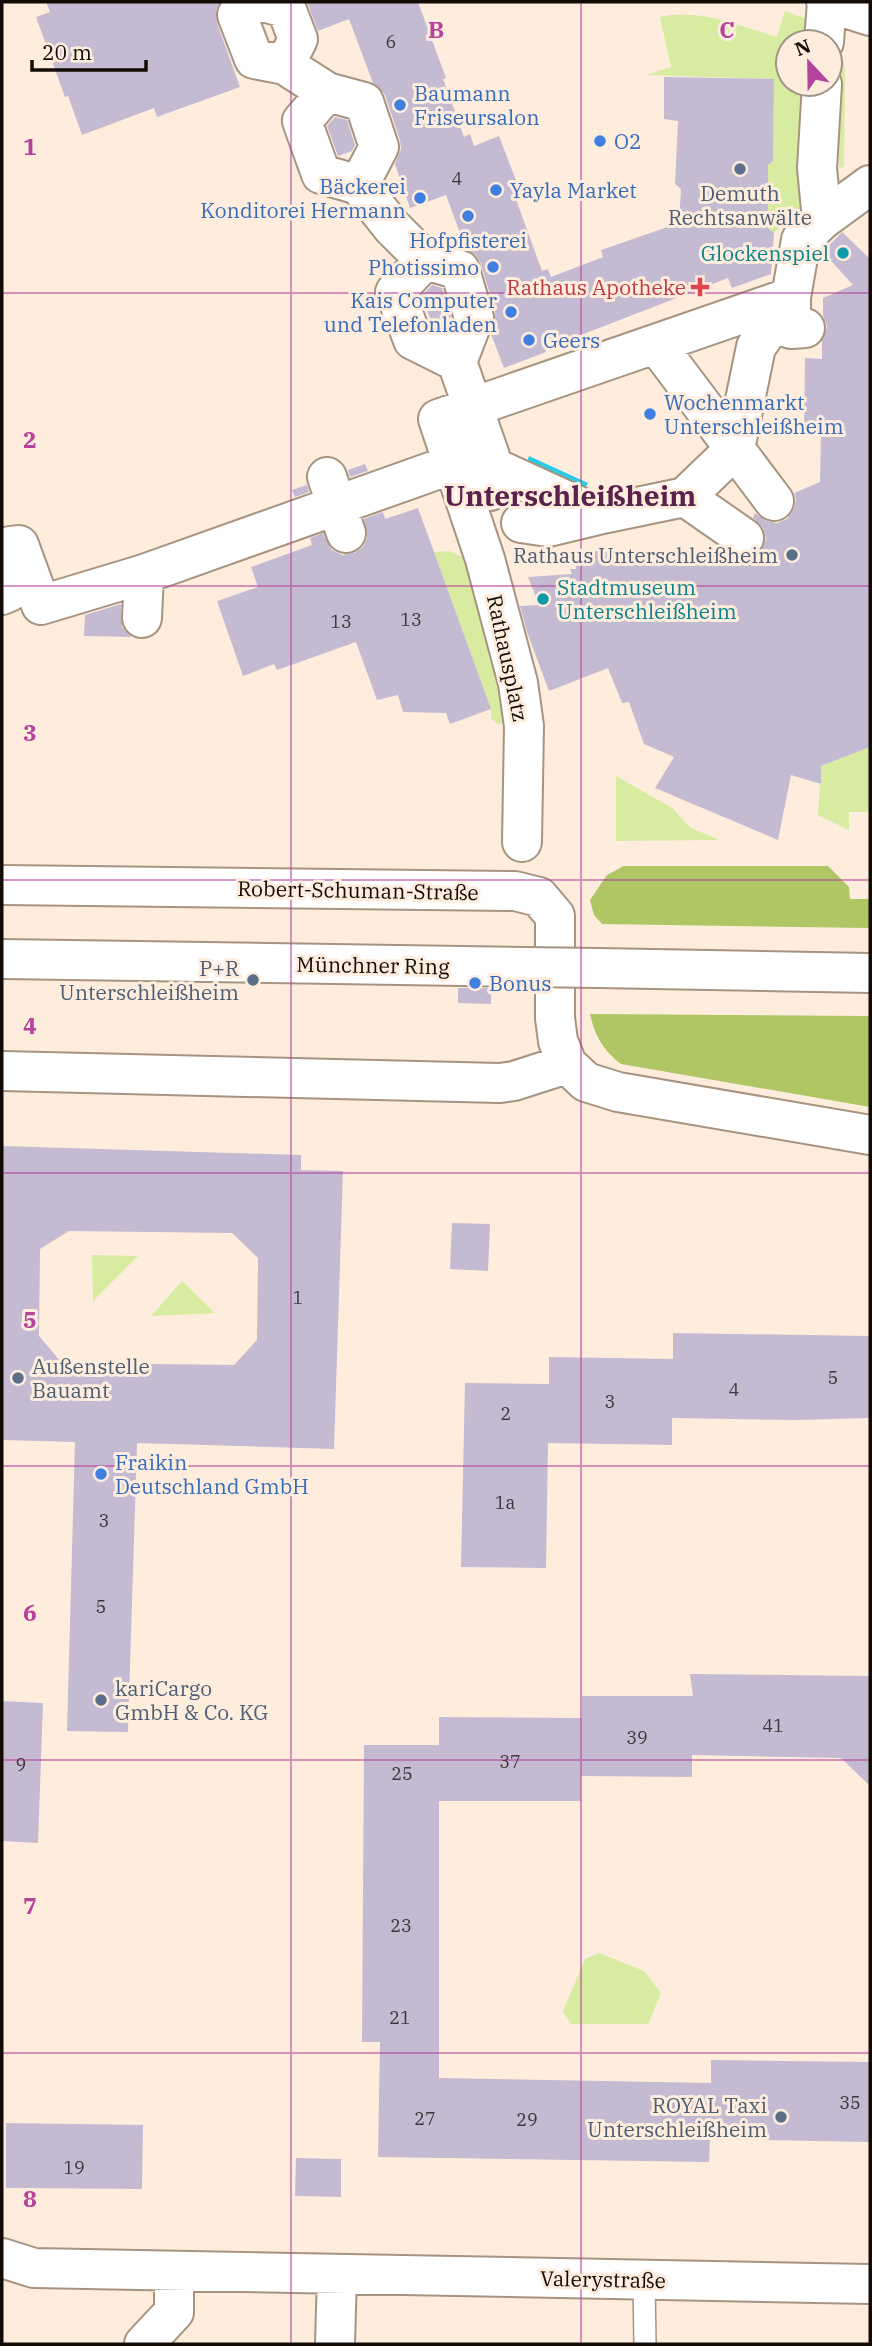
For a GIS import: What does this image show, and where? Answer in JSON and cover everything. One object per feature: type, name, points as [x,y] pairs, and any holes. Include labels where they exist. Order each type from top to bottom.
[{"type":"street","points":[[254,2],[237,15],[254,59],[285,65],[327,92],[364,102],[379,147],[359,185]]},
{"type":"street","points":[[263,2],[286,8],[298,39],[285,65]]},
{"type":"street","points":[[825,28],[826,2],[870,16]]},
{"type":"street","points":[[327,92],[302,121],[321,174],[359,185],[392,227],[425,260],[460,270],[474,318],[432,355]]},
{"type":"street","points":[[821,98],[817,168],[821,220]]},
{"type":"street","points":[[504,521],[548,527],[685,497],[735,449],[756,346],[798,313],[801,240],[821,220],[870,185]]},
{"type":"street","name":"Rathausplatz","points":[[425,260],[395,292],[413,340],[432,355],[474,407],[490,456],[504,521],[485,559]]},
{"type":"street","name":"Rathausplatz","points":[[522,842],[523,715],[518,683],[485,559],[438,419],[656,344],[798,313]]},
{"type":"street","points":[[656,344],[774,501]]},
{"type":"street","points":[[2,595],[9,592],[13,583],[3,552],[10,546],[19,545],[41,605],[144,574],[453,464],[491,466],[598,515]]},
{"type":"street","points":[[685,497],[744,538]]},
{"type":"street","points":[[142,618],[144,574]]},
{"type":"street","name":"Robert-Schuman-Straße","points":[[2,885],[515,891],[539,897],[555,916],[555,1018],[558,1041],[567,1064]]},
{"type":"street","name":"Münchner Ring","points":[[2,959],[870,973]]},
{"type":"street","points":[[2,1071],[500,1083],[567,1064],[586,1082],[618,1092],[870,1135]]},
{"type":"street","name":"Valerystraße","points":[[2,2258],[34,2268],[870,2284]]},
{"type":"street","points":[[144,2344],[174,2312],[174,2271]]},
{"type":"street","points":[[335,2344],[337,2274]]},
{"type":"lane","points":[[644,2280],[645,2344]]},
{"type":"green space","points":[[785,11],[813,21],[813,28],[780,28]]},
{"type":"green space","points":[[705,16],[774,36],[774,79],[647,75],[671,67],[660,17]]},
{"type":"green space","points":[[844,65],[845,70],[844,167],[839,168],[839,155],[826,149],[830,98],[844,98]]},
{"type":"green space","points":[[774,79],[774,98],[811,98],[807,202],[774,233],[768,228],[768,165],[773,161]]},
{"type":"green space","points":[[449,551],[462,557],[473,570],[511,721],[498,724],[491,719],[491,709],[434,552]]},
{"type":"green space","points":[[870,747],[870,812],[849,812],[849,830],[818,815],[821,766]]},
{"type":"green space","points":[[616,776],[672,808],[691,828],[719,840],[616,841]]},
{"type":"green space","points":[[624,866],[828,866],[849,887],[850,899],[870,899],[870,928],[602,924],[594,915],[590,900],[607,875]]},
{"type":"green space","points":[[590,1014],[870,1016],[870,1107],[621,1064],[601,1042]]},
{"type":"green space","points":[[92,1255],[138,1256],[93,1301]]},
{"type":"green space","points":[[182,1281],[215,1313],[151,1316]]},
{"type":"green space","points":[[599,1953],[644,1971],[661,1993],[648,2024],[571,2024],[563,2011],[585,1959]]},
{"type":"water","points":[[529,456],[588,483],[585,489],[524,471]]},
{"type":"building","points":[[46,2],[221,2],[216,10],[217,23],[240,87],[157,117],[154,108],[82,135],[36,17],[50,12]]},
{"type":"building","points":[[307,2],[418,2],[464,137],[470,134],[474,146],[499,136],[520,191],[514,194],[542,271],[548,269],[551,277],[603,257],[601,250],[679,223],[681,189],[675,184],[678,121],[664,119],[664,77],[774,79],[773,161],[768,165],[768,228],[774,233],[771,274],[732,288],[728,278],[545,349],[546,352],[504,368],[491,334],[495,325],[495,312],[481,264],[476,255],[466,249],[446,195],[410,208],[395,164],[401,149],[400,140],[385,95],[373,83],[349,19],[318,31]]},
{"type":"building","points":[[335,117],[347,120],[355,145],[352,151],[338,156],[327,126]]},
{"type":"building","points":[[842,232],[870,259],[870,747],[821,766],[821,784],[791,775],[778,840],[655,788],[674,757],[644,744],[629,702],[622,703],[608,668],[549,691],[520,606],[539,605],[528,577],[572,574],[570,569],[576,569],[575,551],[725,552],[743,560],[754,557],[761,551],[766,539],[763,528],[753,518],[755,513],[766,521],[777,523],[787,519],[794,509],[794,493],[820,482],[821,429],[804,429],[805,358],[822,359],[822,340],[827,327],[823,315],[823,298],[853,285],[823,252]]},
{"type":"building","points":[[432,285],[442,288],[451,317],[433,325],[421,296]]},
{"type":"building","points":[[365,464],[368,471],[350,477],[348,470]]},
{"type":"building","points":[[307,485],[309,492],[295,497],[292,490]]},
{"type":"building","points":[[418,508],[491,709],[450,724],[446,713],[403,712],[398,695],[377,700],[356,642],[277,670],[274,664],[243,676],[217,601],[258,587],[251,567],[312,545],[310,538],[323,533],[332,550],[342,555],[354,553],[363,547],[367,538],[364,519],[383,512],[385,519]]},
{"type":"building","points":[[121,604],[122,627],[131,637],[84,636],[85,615]]},
{"type":"building","points":[[458,988],[491,988],[491,1004],[458,1003]]},
{"type":"building","points":[[2,1146],[301,1155],[301,1170],[343,1171],[334,1449],[137,1443],[128,1732],[67,1731],[75,1442],[2,1440]],"holes":[[[69,1231],[232,1233],[258,1258],[257,1340],[234,1365],[62,1363],[39,1336],[40,1249]]]},
{"type":"building","points":[[452,1223],[490,1224],[488,1271],[450,1269]]},
{"type":"building","points":[[673,1333],[870,1336],[870,1418],[672,1418],[672,1445],[548,1443],[546,1568],[461,1567],[465,1383],[549,1384],[549,1357],[673,1359]]},
{"type":"building","points":[[690,1674],[870,1676],[870,1786],[841,1758],[692,1755],[692,1777],[581,1776],[581,1801],[439,1801],[439,2078],[711,2083],[711,2060],[870,2062],[870,2142],[710,2139],[709,2162],[378,2157],[380,2042],[362,2042],[364,1745],[439,1745],[439,1717],[582,1718],[582,1696],[693,1696]]},
{"type":"building","points":[[2,1701],[43,1703],[38,1843],[2,1841]]},
{"type":"building","points":[[6,2123],[143,2125],[142,2189],[6,2188]]},
{"type":"building","points":[[296,2158],[341,2159],[341,2197],[295,2196]]},
{"type":"place","name":"Baumann Friseursalon","points":[[400,105]]},
{"type":"place","name":"O2","points":[[600,141]]},
{"type":"place","name":"Demuth Rechtsanwälte","points":[[740,169]]},
{"type":"place","name":"Yayla Market","points":[[496,190]]},
{"type":"place","name":"Bäckerei Konditorei Hermann","points":[[420,198]]},
{"type":"place","name":"Hofpfisterei","points":[[468,216]]},
{"type":"place","name":"Glockenspiel","points":[[843,253]]},
{"type":"place","name":"Photissimo","points":[[493,267]]},
{"type":"place","name":"Rathaus Apotheke","points":[[700,287]]},
{"type":"place","name":"Kais Computer und Telefonladen","points":[[511,312]]},
{"type":"place","name":"Geers","points":[[529,340]]},
{"type":"place","name":"Wochenmarkt Unterschleißheim","points":[[650,414]]},
{"type":"place","name":"Rathaus Unterschleißheim","points":[[792,555]]},
{"type":"place","name":"Stadtmuseum Unterschleißheim","points":[[543,599]]},
{"type":"place","name":"P+R Unterschleißheim","points":[[253,980]]},
{"type":"place","name":"Bonus","points":[[475,983]]},
{"type":"place","name":"Außenstelle Bauamt","points":[[18,1378]]},
{"type":"place","name":"Fraikin Deutschland GmbH","points":[[101,1474]]},
{"type":"place","name":"kariCargo GmbH & Co. KG","points":[[101,1700]]},
{"type":"place","name":"ROYAL Taxi Unterschleißheim","points":[[781,2117]]},
{"type":"district","name":"Unterschleißheim","points":[[570,495]]}]
